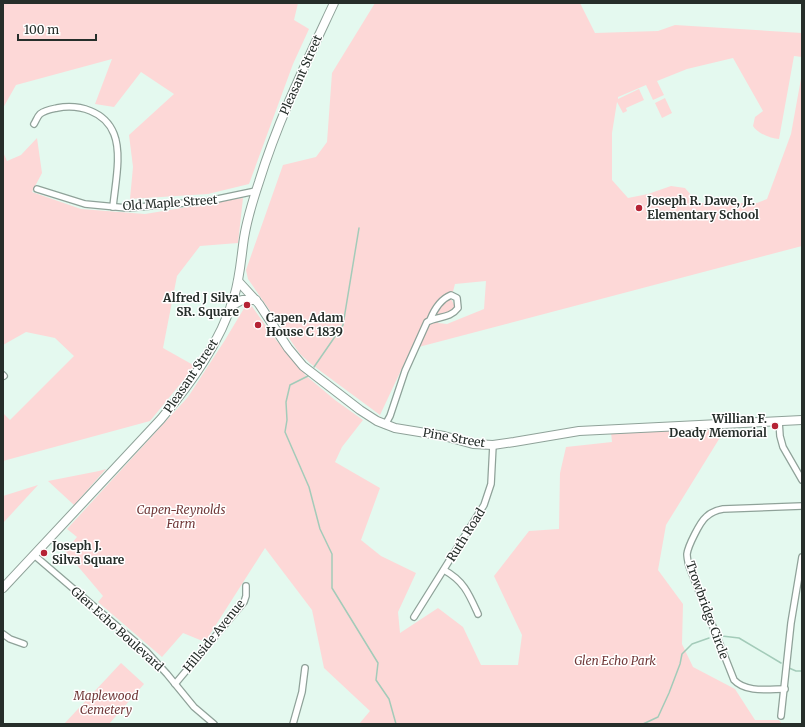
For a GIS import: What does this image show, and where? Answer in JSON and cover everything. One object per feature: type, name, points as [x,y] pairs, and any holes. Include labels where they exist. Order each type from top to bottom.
[{"type":"main road","name":"Pleasant Street","points":[[3,588],[161,419],[174,404],[208,355],[231,306],[238,281],[246,223],[256,191],[286,108],[334,3]]},
{"type":"main road","name":"Pine Street","points":[[238,281],[256,300],[288,348],[303,366],[360,410],[385,425],[444,436],[473,444],[493,444],[579,431],[802,420]]},
{"type":"main road","points":[[231,306],[242,300],[256,300]]},
{"type":"street","points":[[34,124],[38,116],[44,111],[69,107],[82,108],[93,112],[108,122],[115,136],[118,154],[113,207]]},
{"type":"street","name":"Old Maple Street","points":[[37,189],[85,204],[113,207],[140,207],[208,201],[256,191]]},
{"type":"street","points":[[385,425],[390,416],[415,345],[427,322],[430,320],[432,314],[443,299],[451,295],[457,298],[458,308],[456,311],[446,317],[430,320]]},
{"type":"street","points":[[779,421],[780,436],[783,447],[802,480]]},
{"type":"street","name":"Ruth Road","points":[[414,617],[477,518],[487,499],[491,484],[493,444]]},
{"type":"street","name":"Trowbridge Circle","points":[[785,689],[748,688],[740,685],[734,680],[689,566],[687,555],[702,522],[706,516],[716,511],[802,506]]},
{"type":"street","name":"Glen Echo Boulevard","points":[[34,555],[140,646],[159,664],[194,706],[214,724]]},
{"type":"street","points":[[781,716],[785,689],[790,623],[802,558]]},
{"type":"street","points":[[444,570],[463,585],[478,614]]},
{"type":"street","name":"Hillside Avenue","points":[[175,684],[244,602],[246,596],[246,586]]},
{"type":"street","points":[[3,634],[10,639],[24,644]]},
{"type":"street","points":[[292,724],[302,692],[305,668]]},
{"type":"green space","points":[[3,3],[298,3],[294,20],[309,29],[293,64],[249,184],[208,194],[130,199],[133,167],[129,135],[174,94],[141,72],[114,107],[95,104],[112,59],[16,85],[3,108]]},
{"type":"green space","points":[[375,3],[580,3],[595,33],[658,31],[675,25],[802,33],[802,57],[794,56],[779,139],[764,135],[753,126],[755,117],[763,111],[733,58],[687,69],[657,81],[664,95],[653,100],[646,85],[618,97],[618,99],[639,89],[644,100],[626,108],[627,111],[623,113],[617,102],[612,133],[612,180],[628,198],[648,194],[671,186],[685,188],[698,203],[757,203],[767,199],[791,134],[802,73],[802,246],[411,349],[380,415],[311,364],[300,354],[248,279],[246,270],[283,165],[316,157],[327,142],[332,73]],"holes":[[[486,281],[484,309],[447,324],[438,323],[437,319],[456,308],[451,299],[455,284]]]},
{"type":"green space","points":[[665,98],[672,113],[662,118],[655,103]]},
{"type":"green space","points":[[37,138],[42,173],[32,192],[81,209],[145,214],[243,198],[238,243],[200,246],[177,276],[163,348],[195,366],[150,421],[3,461],[3,413],[10,420],[74,356],[55,338],[26,332],[3,345],[3,152],[7,161],[21,155]]},
{"type":"green space","points":[[246,305],[251,305],[276,340],[306,373],[304,374],[335,400],[363,420],[342,447],[335,462],[380,488],[361,540],[381,556],[416,573],[398,612],[400,633],[438,608],[463,627],[481,665],[518,665],[522,635],[494,576],[529,531],[559,529],[560,473],[566,447],[612,442],[611,432],[710,429],[709,432],[724,431],[666,525],[658,570],[683,604],[682,644],[693,667],[735,689],[755,720],[779,720],[782,724],[359,724],[370,711],[324,668],[312,610],[265,548],[205,642],[183,633],[162,657],[98,602],[103,596],[65,551],[77,537],[67,529],[188,397]]},
{"type":"green space","points":[[106,469],[74,505],[48,481],[99,471]]},
{"type":"green space","points":[[38,485],[3,523],[3,496]]},
{"type":"green space","name":"Maplewood Cemetery","points":[[121,663],[144,684],[109,724],[64,724]]},
{"type":"waterway","points":[[314,367],[343,325],[359,228]]},
{"type":"waterway","points":[[308,376],[290,385],[286,402],[287,420],[285,432],[309,487],[320,529],[332,554],[332,588],[378,663],[376,680],[389,699],[396,724]]},
{"type":"waterway","points":[[722,636],[739,638],[781,663]]},
{"type":"waterway","points":[[615,724],[643,724],[658,717],[669,693],[680,664],[682,654],[692,644],[709,638]]},
{"type":"waterway","points":[[789,668],[796,671],[802,671]]},
{"type":"place","name":"Joseph R. Dawe, Jr. Elementary School","points":[[639,208]]},
{"type":"place","name":"Alfred J Silva SR. Square","points":[[247,305]]},
{"type":"place","name":"Capen, Adam House C 1839","points":[[258,325]]},
{"type":"place","name":"Willian F. Deady Memorial","points":[[775,426]]},
{"type":"place","name":"Joseph J. Silva Square","points":[[44,553]]},
{"type":"park label","name":"Capen-Reynolds Farm","points":[[181,517]]},
{"type":"park label","name":"Glen Echo Park","points":[[615,661]]}]
